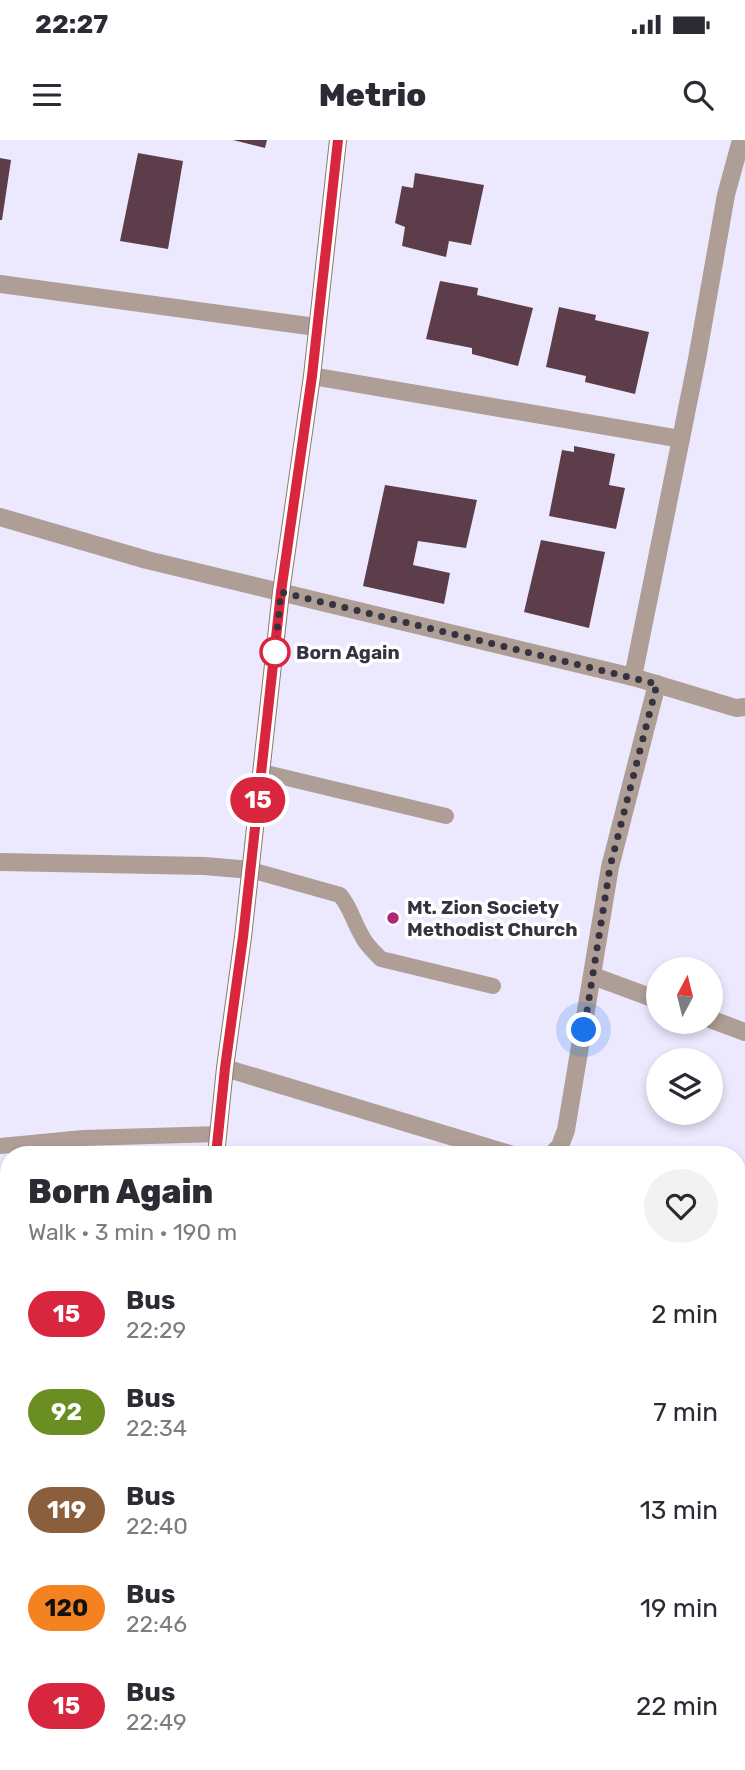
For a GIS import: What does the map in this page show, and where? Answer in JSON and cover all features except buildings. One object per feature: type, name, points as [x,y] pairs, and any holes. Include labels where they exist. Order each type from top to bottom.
[{"type":"main road","points":[[217,1146],[281,592],[312,376],[338,140]]},
{"type":"street","points":[[633,677],[726,195],[741,140]]},
{"type":"street","points":[[0,284],[316,327]]},
{"type":"street","points":[[312,376],[681,439]]},
{"type":"street","points":[[0,517],[147,560],[633,677],[736,708],[745,707]]},
{"type":"street","points":[[561,1146],[566,1130],[610,867],[657,684]]},
{"type":"street","points":[[0,862],[204,866],[250,870]]},
{"type":"street","points":[[593,976],[646,996]]},
{"type":"street","points":[[723,1024],[745,1032]]},
{"type":"street","points":[[225,1068],[483,1146]]},
{"type":"lane","points":[[262,772],[446,816]]},
{"type":"lane","points":[[250,870],[340,895],[349,905],[360,935],[381,958],[493,986]]},
{"type":"lane","points":[[0,1146],[83,1138],[219,1134]]},
{"type":"bus line","name":"15","points":[[217,1146],[281,592],[312,376],[338,140]]},
{"type":"place","name":"Born Again","points":[[275,652]]},
{"type":"place","name":"Mt. Zion Society Methodist Church","points":[[393,918]]},
{"type":"route","points":[[275,652],[281,592],[657,684],[610,867],[584,1030]]}]
